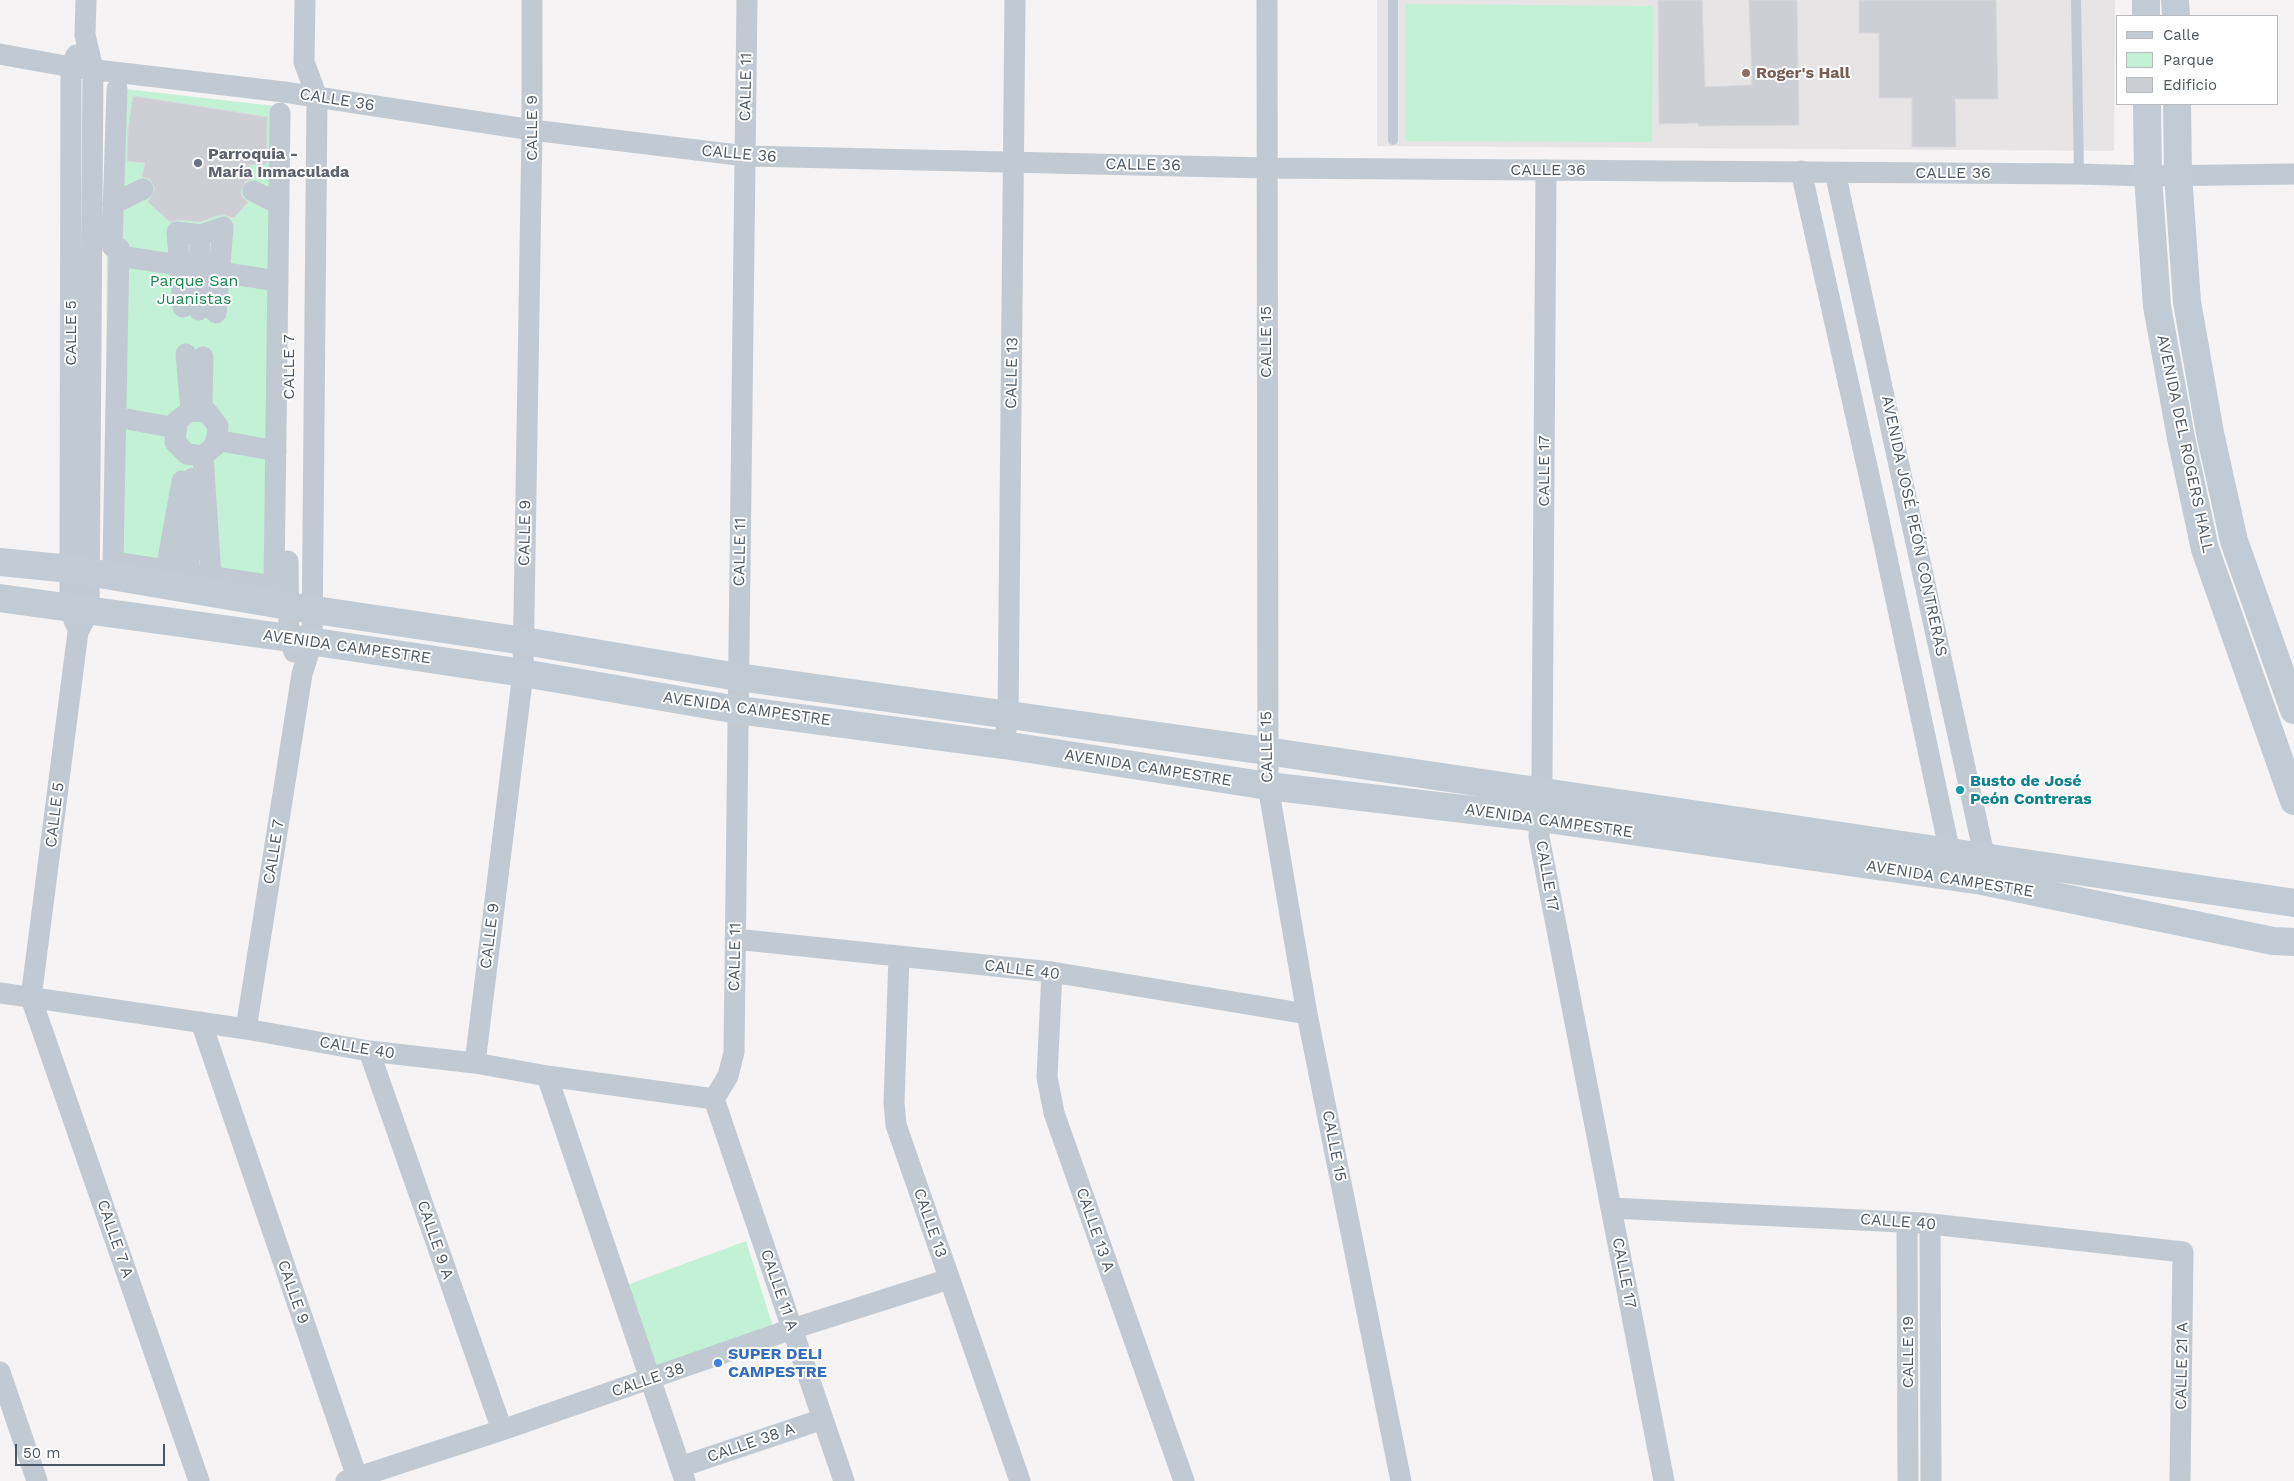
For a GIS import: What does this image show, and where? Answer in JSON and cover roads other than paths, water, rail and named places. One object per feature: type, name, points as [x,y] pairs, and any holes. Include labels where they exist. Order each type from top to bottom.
[{"type":"street","name":"CALLE 5","points":[[31,998],[79,617],[93,69],[85,35],[86,0]]},
{"type":"street","name":"CALLE 7","points":[[300,608],[317,97],[304,62],[305,0]]},
{"type":"street","name":"CALLE 9","points":[[475,1063],[522,673],[524,641],[532,130],[532,0]]},
{"type":"street","name":"CALLE 11","points":[[714,1099],[728,1076],[734,1052],[747,0]]},
{"type":"street","name":"CALLE 13","points":[[1004,745],[1008,716],[1015,0]]},
{"type":"street","name":"CALLE 15","points":[[1267,0],[1266,751],[1268,786],[1307,1014],[1401,1481]]},
{"type":"street","points":[[2146,0],[2146,15]]},
{"type":"street","points":[[2175,0],[2176,15]]},
{"type":"street","name":"CALLE 5","points":[[80,571],[71,67],[85,35]]},
{"type":"street","name":"CALLE 36","points":[[0,54],[71,67],[289,93],[532,130],[746,156],[1266,168],[2148,176],[2294,174]]},
{"type":"street","name":"CALLE 7","points":[[246,1029],[302,674],[289,93],[304,62]]},
{"type":"street","points":[[117,90],[112,246],[119,248],[113,562],[274,586],[280,114]]},
{"type":"street","name":"AVENIDA DEL ROGERS HALL","points":[[2147,105],[2148,176],[2157,306],[2181,438],[2206,549],[2294,801]]},
{"type":"street","name":"AVENIDA DEL ROGERS HALL","points":[[2177,105],[2178,175],[2187,302],[2210,433],[2234,541],[2294,710]]},
{"type":"street","name":"CALLE 17","points":[[1546,170],[1539,837],[1664,1481]]},
{"type":"street","name":"AVENIDA JOSÉ PEÓN CONTRERAS","points":[[1801,172],[1877,511],[1948,865]]},
{"type":"street","name":"AVENIDA JOSÉ PEÓN CONTRERAS","points":[[1835,172],[1910,506],[1984,870]]},
{"type":"street","points":[[113,204],[143,189]]},
{"type":"street","points":[[253,190],[279,204]]},
{"type":"street","points":[[223,228],[219,272],[199,310],[179,265],[177,232],[200,232],[223,228]]},
{"type":"street","points":[[199,310],[200,232]]},
{"type":"street","points":[[119,256],[179,265]]},
{"type":"street","points":[[219,272],[278,281]]},
{"type":"street","points":[[199,356],[199,412]]},
{"type":"street","points":[[199,412],[177,421],[175,442],[203,448],[276,444]]},
{"type":"street","points":[[188,573],[203,448],[218,426],[199,412]]},
{"type":"street","points":[[116,424],[176,432]]},
{"type":"street","points":[[188,573],[203,448]]},
{"type":"street","points":[[1877,511],[1910,506]]},
{"type":"street","name":"AVENIDA CAMPESTRE","points":[[0,562],[80,571],[300,608],[524,641],[738,677],[1266,751],[1540,805],[1984,870],[2294,903]]},
{"type":"street","name":"AVENIDA CAMPESTRE","points":[[0,598],[79,617],[301,640],[522,673],[738,710],[1004,745],[1268,786],[1540,805]]},
{"type":"street","name":"AVENIDA CAMPESTRE","points":[[1984,870],[2272,941],[2294,942]]},
{"type":"street","name":"CALLE 40","points":[[735,939],[1052,972],[1307,1014]]},
{"type":"street","name":"CALLE 13","points":[[899,956],[894,1103],[896,1125],[1020,1481]]},
{"type":"street","name":"CALLE 13 A","points":[[1052,972],[1047,1077],[1054,1113],[1184,1481]]},
{"type":"street","name":"CALLE 40","points":[[0,993],[246,1029],[368,1051],[475,1063],[547,1076],[714,1099]]},
{"type":"street","name":"CALLE 7 A","points":[[31,998],[199,1481]]},
{"type":"street","name":"CALLE 9","points":[[201,1022],[351,1479]]},
{"type":"street","name":"CALLE 9 A","points":[[368,1051],[502,1430]]},
{"type":"street","points":[[547,1076],[682,1474]]},
{"type":"street","name":"CALLE 11 A","points":[[714,1099],[844,1481]]},
{"type":"street","name":"CALLE 40","points":[[1611,1208],[1907,1222],[2184,1252]]},
{"type":"street","name":"CALLE 19","points":[[1907,1222],[1908,1481]]},
{"type":"street","name":"CALLE 19","points":[[1930,1224],[1931,1481]]},
{"type":"street","name":"CALLE 21 A","points":[[2180,1481],[2184,1252]]},
{"type":"street","name":"CALLE 38","points":[[351,1479],[949,1279]]},
{"type":"street","points":[[0,1372],[37,1481]]},
{"type":"street","name":"CALLE 38 A","points":[[682,1474],[823,1419]]},
{"type":"lane","points":[[1393,0],[1393,140]]},
{"type":"lane","points":[[2076,0],[2080,174]]},
{"type":"place","name":"Roger's Hall","points":[[1746,73]]},
{"type":"place","name":"Parroquia - María Inmaculada","points":[[198,163]]},
{"type":"place","name":"Busto de José Peón Contreras","points":[[1960,790]]},
{"type":"place","name":"SUPER DELI CAMPESTRE","points":[[718,1363]]},
{"type":"park label","name":"Parque San Juanistas","points":[[194,290]]}]
